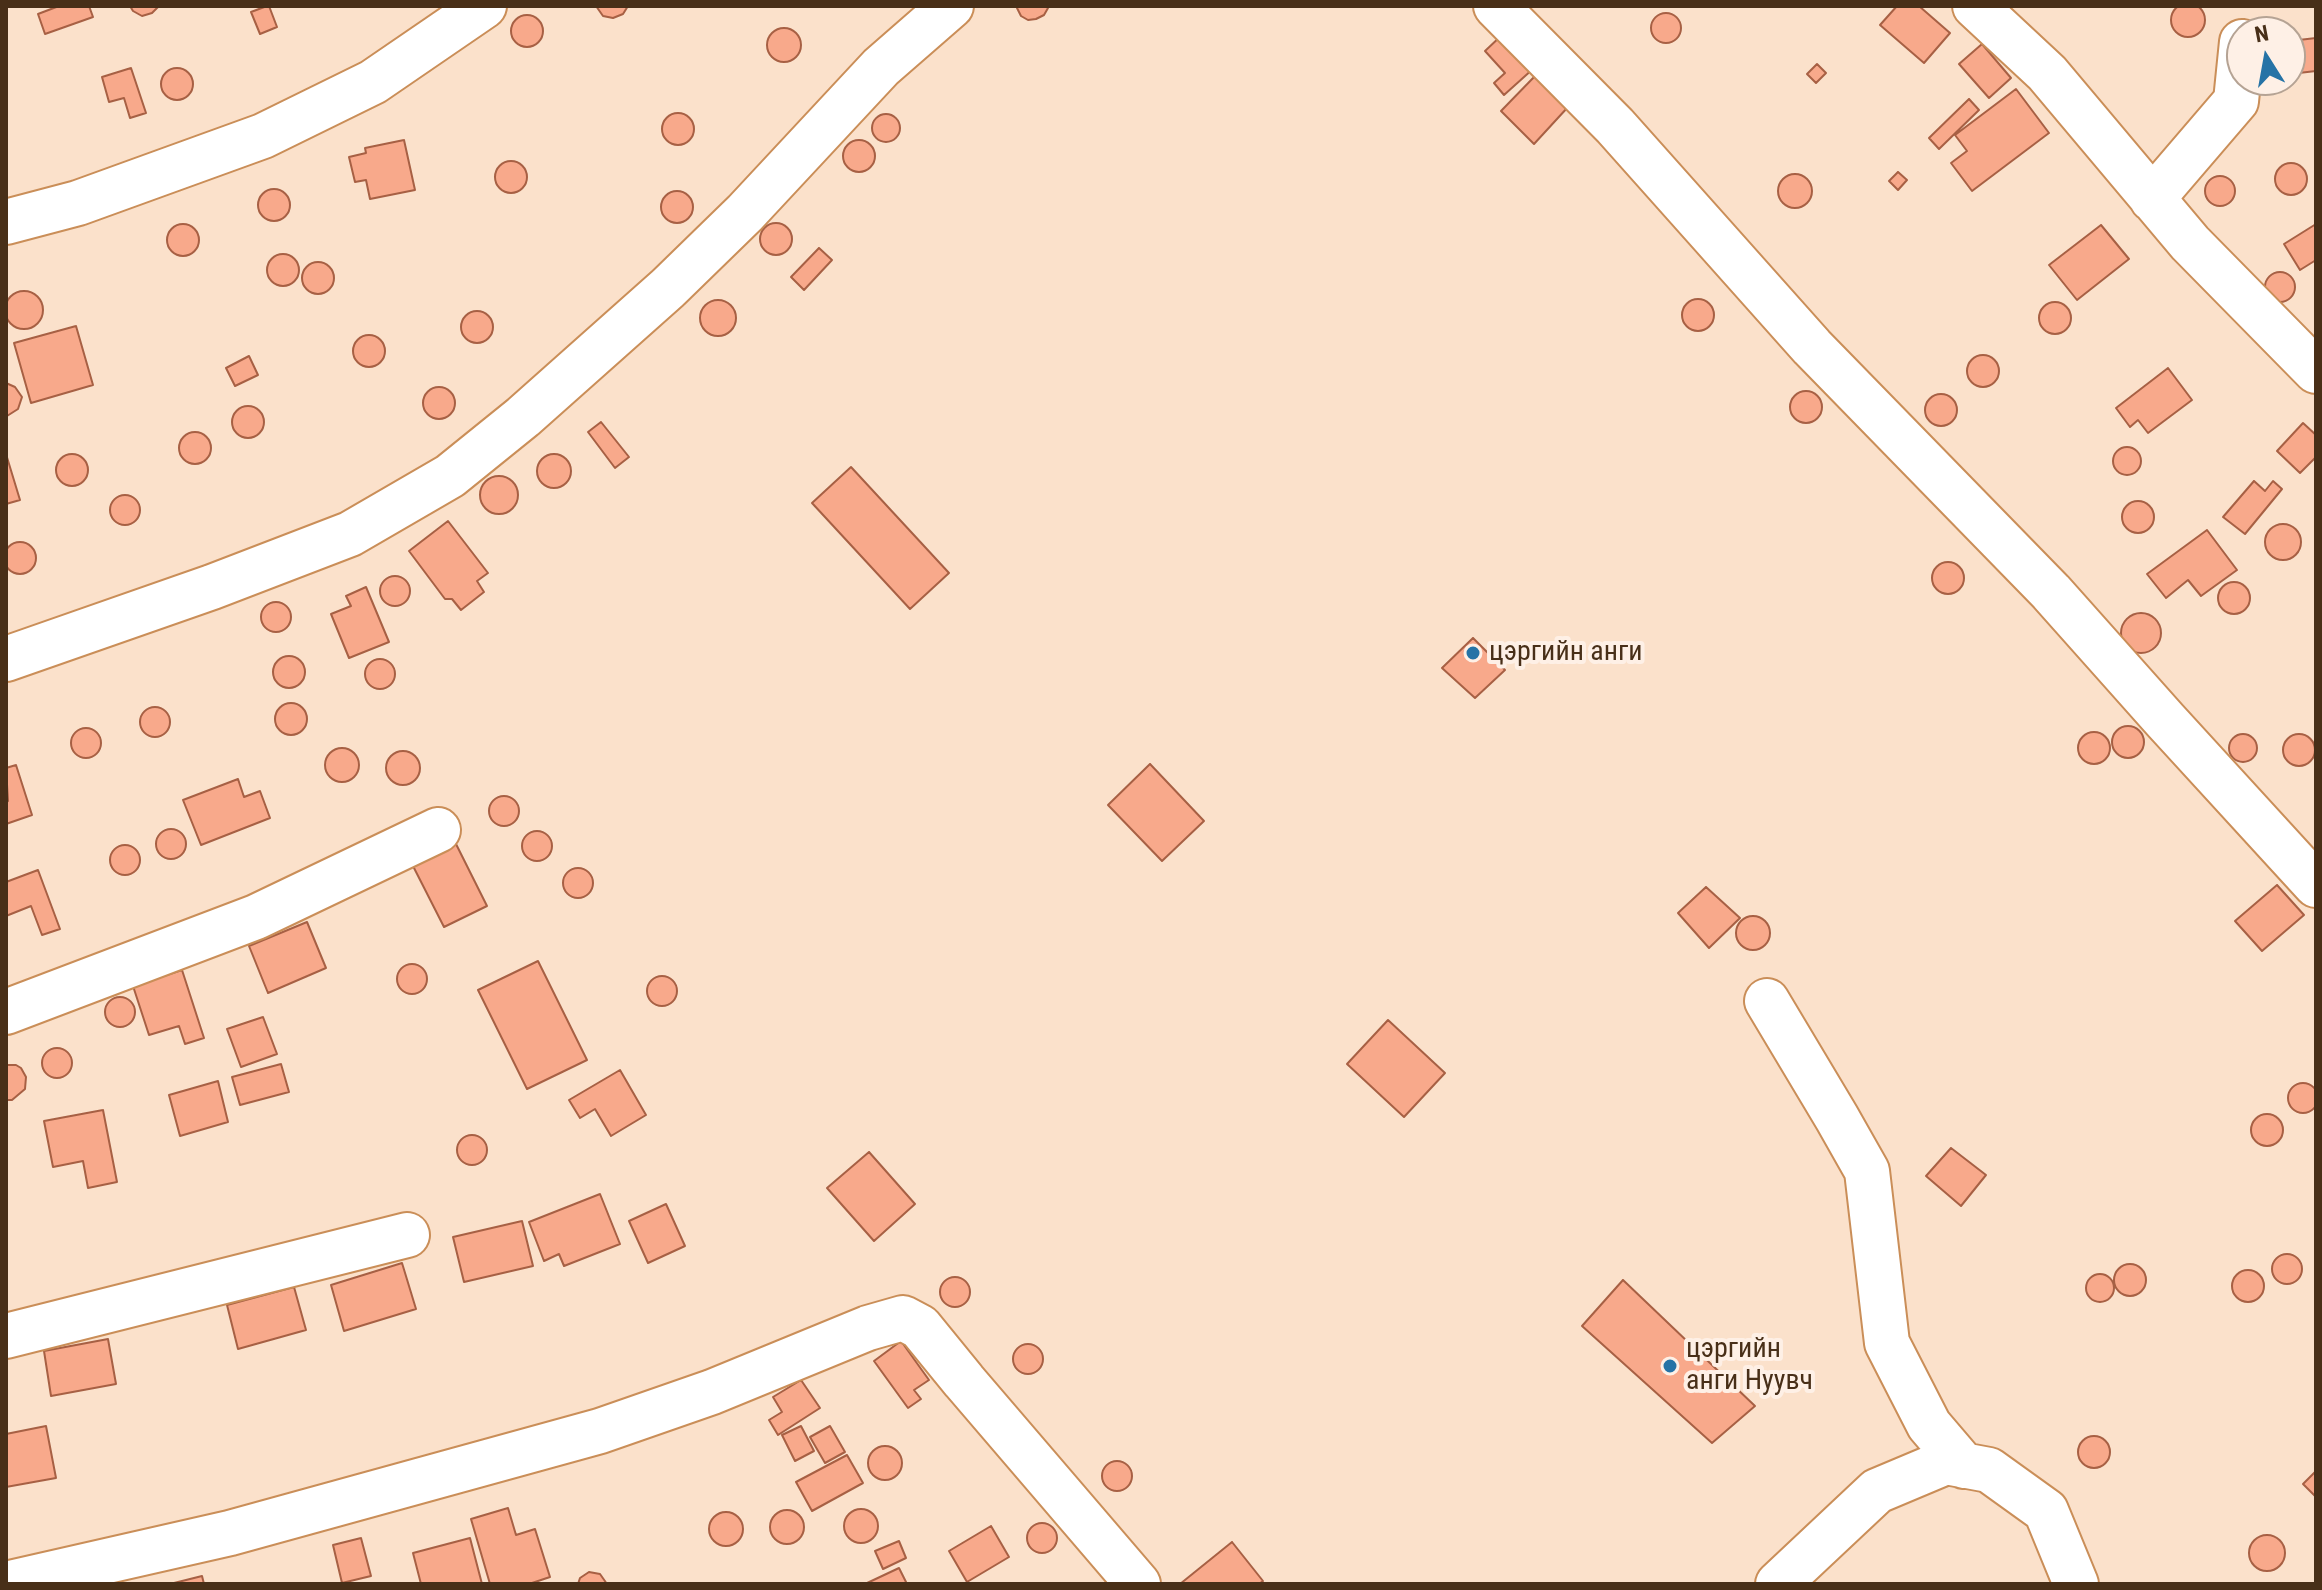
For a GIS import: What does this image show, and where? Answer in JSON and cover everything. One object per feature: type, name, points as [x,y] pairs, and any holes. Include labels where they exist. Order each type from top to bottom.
[{"type":"street","points":[[6,222],[78,203],[263,136],[373,82],[484,6]]},
{"type":"street","points":[[6,659],[212,587],[350,534],[450,476],[523,417],[668,288],[745,213],[881,67],[951,6]]},
{"type":"street","points":[[1496,6],[1615,126],[1812,347],[2051,592],[2316,885]]},
{"type":"street","points":[[1975,6],[2047,73],[2190,243],[2316,371]]},
{"type":"street","points":[[2152,199],[2236,101],[2237,96]]},
{"type":"street","points":[[6,1012],[256,917],[438,830]]},
{"type":"street","points":[[1767,1001],[1867,1171],[1887,1343],[1929,1425],[1964,1466]]},
{"type":"street","points":[[6,1336],[407,1235]]},
{"type":"street","points":[[6,1584],[230,1533],[600,1431],[712,1392],[868,1328],[903,1318],[920,1327],[1138,1584]]},
{"type":"street","points":[[1778,1584],[1877,1491],[1946,1462],[1989,1470],[2046,1511],[2076,1584]]},
{"type":"building","points":[[2188,3],[2200,8],[2205,20],[2200,32],[2188,37],[2176,32],[2171,20],[2176,8]]},
{"type":"building","points":[[59,6],[89,6],[93,17],[45,34],[38,14]]},
{"type":"building","points":[[130,6],[159,6],[152,13],[142,16]]},
{"type":"building","points":[[267,6],[277,27],[260,34],[251,12]]},
{"type":"building","points":[[596,6],[628,6],[623,14],[613,18],[603,16]]},
{"type":"building","points":[[1016,6],[1048,8],[1044,15],[1028,20],[1021,16]]},
{"type":"building","points":[[1897,6],[1919,6],[1950,33],[1924,63],[1880,25]]},
{"type":"building","points":[[1666,13],[1677,17],[1681,28],[1677,39],[1666,43],[1655,39],[1651,28],[1655,17]]},
{"type":"building","points":[[527,15],[539,19],[543,31],[539,43],[527,47],[515,43],[511,31],[515,19]]},
{"type":"building","points":[[784,28],[796,33],[801,45],[796,57],[784,62],[772,57],[767,45],[772,33]]},
{"type":"building","points":[[1503,34],[1534,68],[1504,95],[1494,83],[1505,73],[1485,51]]},
{"type":"building","points":[[2316,38],[2316,71],[2306,72],[2306,39]]},
{"type":"building","points":[[1982,44],[2011,78],[1989,98],[1959,64]]},
{"type":"building","points":[[1817,64],[1826,73],[1816,83],[1807,74]]},
{"type":"building","points":[[131,68],[146,113],[130,118],[124,98],[109,102],[102,77]]},
{"type":"building","points":[[177,68],[188,73],[193,84],[188,95],[177,100],[166,95],[161,84],[166,73]]},
{"type":"building","points":[[1536,75],[1568,107],[1534,144],[1501,111]]},
{"type":"building","points":[[2016,89],[2049,133],[1972,191],[1951,163],[1967,151],[1955,135]]},
{"type":"building","points":[[1969,99],[1979,110],[1939,149],[1929,138]]},
{"type":"building","points":[[678,113],[689,118],[694,129],[689,140],[678,145],[667,140],[662,129],[667,118]]},
{"type":"building","points":[[886,114],[896,118],[900,128],[896,138],[886,142],[876,138],[872,128],[876,118]]},
{"type":"building","points":[[404,140],[415,190],[370,199],[366,180],[355,182],[349,157],[366,153],[365,148]]},
{"type":"building","points":[[859,140],[870,145],[875,156],[870,167],[859,172],[848,167],[843,156],[848,145]]},
{"type":"building","points":[[511,161],[522,166],[527,177],[522,188],[511,193],[500,188],[495,177],[500,166]]},
{"type":"building","points":[[2291,163],[2302,168],[2307,179],[2302,190],[2291,195],[2280,190],[2275,179],[2280,168]]},
{"type":"building","points":[[1898,172],[1907,180],[1898,190],[1889,181]]},
{"type":"building","points":[[1795,174],[1807,179],[1812,191],[1807,203],[1795,208],[1783,203],[1778,191],[1783,179]]},
{"type":"building","points":[[2220,176],[2231,180],[2235,191],[2231,202],[2220,206],[2209,202],[2205,191],[2209,180]]},
{"type":"building","points":[[274,189],[285,194],[290,205],[285,216],[274,221],[263,216],[258,205],[263,194]]},
{"type":"building","points":[[677,191],[688,196],[693,207],[688,218],[677,223],[666,218],[661,207],[666,196]]},
{"type":"building","points":[[776,223],[787,228],[792,239],[787,250],[776,255],[765,250],[760,239],[765,228]]},
{"type":"building","points":[[183,224],[194,229],[199,240],[194,251],[183,256],[172,251],[167,240],[172,229]]},
{"type":"building","points":[[2316,224],[2316,260],[2300,270],[2284,244]]},
{"type":"building","points":[[2101,225],[2129,259],[2077,300],[2049,265]]},
{"type":"building","points":[[819,248],[832,260],[804,290],[791,277]]},
{"type":"building","points":[[283,254],[294,259],[299,270],[294,281],[283,286],[272,281],[267,270],[272,259]]},
{"type":"building","points":[[318,262],[329,267],[334,278],[329,289],[318,294],[307,289],[302,278],[307,267]]},
{"type":"building","points":[[2280,272],[2291,276],[2295,287],[2291,298],[2280,302],[2269,298],[2265,287],[2269,276]]},
{"type":"building","points":[[24,291],[38,296],[43,310],[38,324],[24,329],[10,324],[5,310],[10,296]]},
{"type":"building","points":[[1698,299],[1709,304],[1714,315],[1709,326],[1698,331],[1687,326],[1682,315],[1687,304]]},
{"type":"building","points":[[718,300],[731,305],[736,318],[731,331],[718,336],[705,331],[700,318],[705,305]]},
{"type":"building","points":[[2055,302],[2066,307],[2071,318],[2066,329],[2055,334],[2044,329],[2039,318],[2044,307]]},
{"type":"building","points":[[477,311],[488,316],[493,327],[488,338],[477,343],[466,338],[461,327],[466,316]]},
{"type":"building","points":[[76,326],[93,385],[31,403],[14,343]]},
{"type":"building","points":[[369,335],[380,340],[385,351],[380,362],[369,367],[358,362],[353,351],[358,340]]},
{"type":"building","points":[[1983,355],[1994,360],[1999,371],[1994,382],[1983,387],[1972,382],[1967,371],[1972,360]]},
{"type":"building","points":[[249,356],[258,375],[235,386],[226,368]]},
{"type":"building","points":[[2168,368],[2192,400],[2148,433],[2138,420],[2130,427],[2116,408]]},
{"type":"building","points":[[6,383],[15,387],[22,397],[18,409],[7,416]]},
{"type":"building","points":[[439,387],[450,392],[455,403],[450,414],[439,419],[428,414],[423,403],[428,392]]},
{"type":"building","points":[[1806,391],[1817,396],[1822,407],[1817,418],[1806,423],[1795,418],[1790,407],[1795,396]]},
{"type":"building","points":[[1941,394],[1952,399],[1957,410],[1952,421],[1941,426],[1930,421],[1925,410],[1930,399]]},
{"type":"building","points":[[248,406],[259,411],[264,422],[259,433],[248,438],[237,433],[232,422],[237,411]]},
{"type":"building","points":[[601,422],[629,457],[615,468],[588,432]]},
{"type":"building","points":[[2303,423],[2316,435],[2316,457],[2300,473],[2277,451]]},
{"type":"building","points":[[195,432],[206,437],[211,448],[206,459],[195,464],[184,459],[179,448],[184,437]]},
{"type":"building","points":[[2127,447],[2137,451],[2141,461],[2137,471],[2127,475],[2117,471],[2113,461],[2117,451]]},
{"type":"building","points":[[6,454],[20,500],[6,504]]},
{"type":"building","points":[[72,454],[83,459],[88,470],[83,481],[72,486],[61,481],[56,470],[61,459]]},
{"type":"building","points":[[554,454],[566,459],[571,471],[566,483],[554,488],[542,483],[537,471],[542,459]]},
{"type":"building","points":[[851,467],[949,573],[910,609],[812,503]]},
{"type":"building","points":[[499,476],[512,482],[518,495],[512,508],[499,514],[486,508],[480,495],[486,482]]},
{"type":"building","points":[[2254,481],[2265,491],[2273,481],[2282,489],[2245,534],[2223,517]]},
{"type":"building","points":[[125,495],[136,499],[140,510],[136,521],[125,525],[114,521],[110,510],[114,499]]},
{"type":"building","points":[[2138,501],[2149,506],[2154,517],[2149,528],[2138,533],[2127,528],[2122,517],[2127,506]]},
{"type":"building","points":[[448,521],[488,573],[477,581],[484,592],[461,610],[452,599],[445,599],[409,551]]},
{"type":"building","points":[[2283,524],[2295,530],[2301,542],[2295,554],[2283,560],[2271,554],[2265,542],[2271,530]]},
{"type":"building","points":[[2207,530],[2237,570],[2201,596],[2188,580],[2166,598],[2147,574]]},
{"type":"building","points":[[20,542],[31,547],[36,558],[31,569],[20,574],[9,569],[4,558],[9,547]]},
{"type":"building","points":[[1948,562],[1959,567],[1964,578],[1959,589],[1948,594],[1937,589],[1932,578],[1937,567]]},
{"type":"building","points":[[395,576],[401,577],[409,585],[409,597],[401,605],[395,606],[389,605],[381,597],[380,591],[381,585],[389,577]]},
{"type":"building","points":[[2234,582],[2245,587],[2250,598],[2245,609],[2234,614],[2223,609],[2218,598],[2223,587]]},
{"type":"building","points":[[366,587],[389,642],[349,658],[331,614],[351,606],[346,596]]},
{"type":"building","points":[[276,602],[282,603],[290,611],[290,623],[282,631],[276,632],[270,631],[262,623],[261,617],[262,611],[270,603]]},
{"type":"building","points":[[2141,613],[2155,619],[2161,633],[2155,647],[2141,653],[2127,647],[2121,633],[2127,619]]},
{"type":"building","name":"цэргийн анги","points":[[1473,638],[1505,670],[1475,698],[1442,668]]},
{"type":"building","points":[[289,656],[301,660],[305,672],[301,684],[289,688],[277,684],[273,672],[277,660]]},
{"type":"building","points":[[380,659],[390,664],[395,674],[390,684],[380,689],[370,684],[365,674],[370,664]]},
{"type":"building","points":[[291,703],[303,707],[307,719],[303,731],[291,735],[279,731],[275,719],[279,707]]},
{"type":"building","points":[[155,707],[165,712],[170,722],[165,732],[155,737],[145,732],[140,722],[145,712]]},
{"type":"building","points":[[2128,726],[2139,731],[2144,742],[2139,753],[2128,758],[2117,753],[2112,742],[2117,731]]},
{"type":"building","points":[[86,728],[92,729],[100,737],[100,749],[92,757],[86,758],[80,757],[72,749],[71,743],[72,737],[80,729]]},
{"type":"building","points":[[2094,732],[2105,737],[2110,748],[2105,759],[2094,764],[2083,759],[2078,748],[2083,737]]},
{"type":"building","points":[[2243,734],[2253,738],[2257,748],[2253,758],[2243,762],[2233,758],[2229,748],[2233,738]]},
{"type":"building","points":[[2299,734],[2310,739],[2315,750],[2310,761],[2299,766],[2288,761],[2283,750],[2288,739]]},
{"type":"building","points":[[342,748],[354,753],[359,765],[354,777],[342,782],[330,777],[325,765],[330,753]]},
{"type":"building","points":[[403,751],[415,756],[420,768],[415,780],[403,785],[391,780],[386,768],[391,756]]},
{"type":"building","points":[[1150,764],[1204,821],[1162,861],[1108,805]]},
{"type":"building","points":[[16,765],[32,815],[6,824],[6,768]]},
{"type":"building","points":[[238,779],[244,797],[260,791],[270,818],[201,845],[183,800]]},
{"type":"building","points":[[504,796],[514,801],[519,811],[514,821],[504,826],[494,821],[489,811],[494,801]]},
{"type":"building","points":[[171,829],[177,830],[185,838],[185,850],[177,858],[171,859],[165,858],[157,850],[156,844],[157,838],[165,830]]},
{"type":"building","points":[[537,831],[547,836],[552,846],[547,856],[537,861],[527,856],[522,846],[527,836]]},
{"type":"building","points":[[456,844],[487,906],[444,927],[413,866]]},
{"type":"building","points":[[125,845],[135,850],[140,860],[135,870],[125,875],[115,870],[110,860],[115,850]]},
{"type":"building","points":[[578,868],[588,873],[593,883],[588,893],[578,898],[568,893],[563,883],[568,873]]},
{"type":"building","points":[[38,870],[60,929],[42,935],[31,906],[6,916],[6,882]]},
{"type":"building","points":[[2277,885],[2304,915],[2262,951],[2235,921]]},
{"type":"building","points":[[1706,887],[1740,918],[1709,948],[1678,913]]},
{"type":"building","points":[[1753,916],[1765,921],[1770,933],[1765,945],[1753,950],[1741,945],[1736,933],[1741,921]]},
{"type":"building","points":[[307,922],[326,968],[268,993],[249,946]]},
{"type":"building","points":[[538,961],[587,1060],[527,1089],[478,990]]},
{"type":"building","points":[[412,964],[422,969],[427,979],[422,989],[412,994],[402,989],[397,979],[402,969]]},
{"type":"building","points":[[182,970],[204,1038],[185,1044],[179,1026],[149,1035],[133,986]]},
{"type":"building","points":[[662,976],[668,977],[676,985],[676,997],[668,1005],[662,1006],[656,1005],[648,997],[647,991],[648,985],[656,977]]},
{"type":"building","points":[[120,997],[130,1002],[135,1012],[130,1022],[120,1027],[110,1022],[105,1012],[110,1002]]},
{"type":"building","points":[[263,1017],[277,1054],[241,1067],[227,1029]]},
{"type":"building","points":[[1388,1020],[1445,1073],[1404,1117],[1347,1064]]},
{"type":"building","points":[[57,1048],[67,1053],[72,1063],[67,1073],[57,1078],[47,1073],[42,1063],[47,1053]]},
{"type":"building","points":[[281,1064],[289,1092],[240,1105],[232,1077]]},
{"type":"building","points":[[6,1065],[21,1068],[26,1077],[25,1089],[12,1100],[6,1100]]},
{"type":"building","points":[[620,1070],[646,1115],[611,1136],[595,1109],[580,1118],[569,1100]]},
{"type":"building","points":[[218,1081],[228,1122],[180,1136],[169,1095]]},
{"type":"building","points":[[2303,1083],[2314,1087],[2318,1098],[2314,1109],[2303,1113],[2292,1109],[2288,1098],[2292,1087]]},
{"type":"building","points":[[103,1110],[117,1182],[88,1188],[83,1161],[53,1167],[44,1121]]},
{"type":"building","points":[[2267,1114],[2278,1119],[2283,1130],[2278,1141],[2267,1146],[2256,1141],[2251,1130],[2256,1119]]},
{"type":"building","points":[[472,1135],[478,1136],[486,1144],[486,1156],[478,1164],[472,1165],[466,1164],[458,1156],[457,1150],[458,1144],[466,1136]]},
{"type":"building","points":[[1951,1148],[1986,1175],[1961,1206],[1926,1176]]},
{"type":"building","points":[[869,1152],[915,1204],[874,1241],[827,1188]]},
{"type":"building","points":[[600,1194],[620,1244],[564,1266],[559,1254],[544,1261],[529,1222]]},
{"type":"building","points":[[666,1204],[685,1246],[648,1263],[629,1221]]},
{"type":"building","points":[[522,1221],[533,1266],[464,1282],[453,1237]]},
{"type":"building","points":[[2287,1254],[2298,1258],[2302,1269],[2298,1280],[2287,1284],[2276,1280],[2272,1269],[2276,1258]]},
{"type":"building","points":[[402,1263],[416,1309],[344,1331],[331,1285]]},
{"type":"building","points":[[2130,1264],[2141,1269],[2146,1280],[2141,1291],[2130,1296],[2119,1291],[2114,1280],[2119,1269]]},
{"type":"building","points":[[2248,1270],[2259,1275],[2264,1286],[2259,1297],[2248,1302],[2237,1297],[2232,1286],[2237,1275]]},
{"type":"building","points":[[2100,1274],[2110,1278],[2114,1288],[2110,1298],[2100,1302],[2090,1298],[2086,1288],[2090,1278]]},
{"type":"building","points":[[955,1277],[965,1282],[970,1292],[965,1302],[955,1307],[945,1302],[940,1292],[945,1282]]},
{"type":"building","name":"цэргийн анги Нуувч","points":[[1623,1280],[1755,1406],[1712,1443],[1582,1326]]},
{"type":"building","points":[[294,1287],[306,1330],[238,1349],[227,1305]]},
{"type":"building","points":[[108,1339],[116,1384],[51,1396],[44,1351]]},
{"type":"building","points":[[901,1341],[929,1380],[914,1390],[921,1399],[908,1408],[874,1361]]},
{"type":"building","points":[[1028,1344],[1038,1349],[1043,1359],[1038,1369],[1028,1374],[1018,1369],[1013,1359],[1018,1349]]},
{"type":"building","points":[[801,1380],[820,1408],[778,1435],[769,1420],[782,1412],[773,1397]]},
{"type":"building","points":[[46,1426],[56,1478],[6,1487],[6,1434]]},
{"type":"building","points":[[801,1426],[814,1451],[795,1461],[782,1435]]},
{"type":"building","points":[[830,1426],[845,1452],[825,1463],[810,1437]]},
{"type":"building","points":[[2094,1436],[2105,1441],[2110,1452],[2105,1463],[2094,1468],[2083,1463],[2078,1452],[2083,1441]]},
{"type":"building","points":[[885,1446],[897,1451],[902,1463],[897,1475],[885,1480],[873,1475],[868,1463],[873,1451]]},
{"type":"building","points":[[847,1455],[863,1483],[812,1511],[796,1482]]},
{"type":"building","points":[[1117,1461],[1123,1462],[1131,1470],[1131,1482],[1123,1490],[1117,1491],[1111,1490],[1103,1482],[1102,1476],[1103,1470],[1111,1462]]},
{"type":"building","points":[[2316,1471],[2316,1497],[2303,1484]]},
{"type":"building","points":[[508,1508],[516,1535],[535,1529],[550,1577],[529,1584],[490,1584],[471,1519]]},
{"type":"building","points":[[861,1509],[873,1514],[878,1526],[873,1538],[861,1543],[849,1538],[844,1526],[849,1514]]},
{"type":"building","points":[[787,1510],[799,1515],[804,1527],[799,1539],[787,1544],[775,1539],[770,1527],[775,1515]]},
{"type":"building","points":[[726,1512],[738,1517],[743,1529],[738,1541],[726,1546],[714,1541],[709,1529],[714,1517]]},
{"type":"building","points":[[1042,1523],[1048,1524],[1056,1532],[1056,1544],[1048,1552],[1042,1553],[1036,1552],[1028,1544],[1027,1538],[1028,1532],[1036,1524]]},
{"type":"building","points":[[991,1526],[1009,1557],[967,1582],[949,1551]]},
{"type":"building","points":[[2267,1535],[2280,1540],[2285,1553],[2280,1566],[2267,1571],[2254,1566],[2249,1553],[2254,1540]]},
{"type":"building","points":[[361,1538],[371,1576],[342,1583],[333,1545]]},
{"type":"building","points":[[470,1538],[482,1584],[421,1584],[413,1553]]},
{"type":"building","points":[[899,1541],[906,1558],[883,1569],[875,1551]]},
{"type":"building","points":[[1232,1542],[1263,1581],[1259,1584],[1180,1584]]},
{"type":"building","points":[[899,1568],[907,1584],[865,1584]]},
{"type":"building","points":[[589,1572],[600,1574],[607,1584],[578,1584],[580,1578]]},
{"type":"building","points":[[202,1576],[204,1584],[170,1584]]},
{"type":"place","name":"цэргийн анги","points":[[1473,653]]},
{"type":"place","name":"цэргийн анги Нуувч","points":[[1670,1366]]}]
